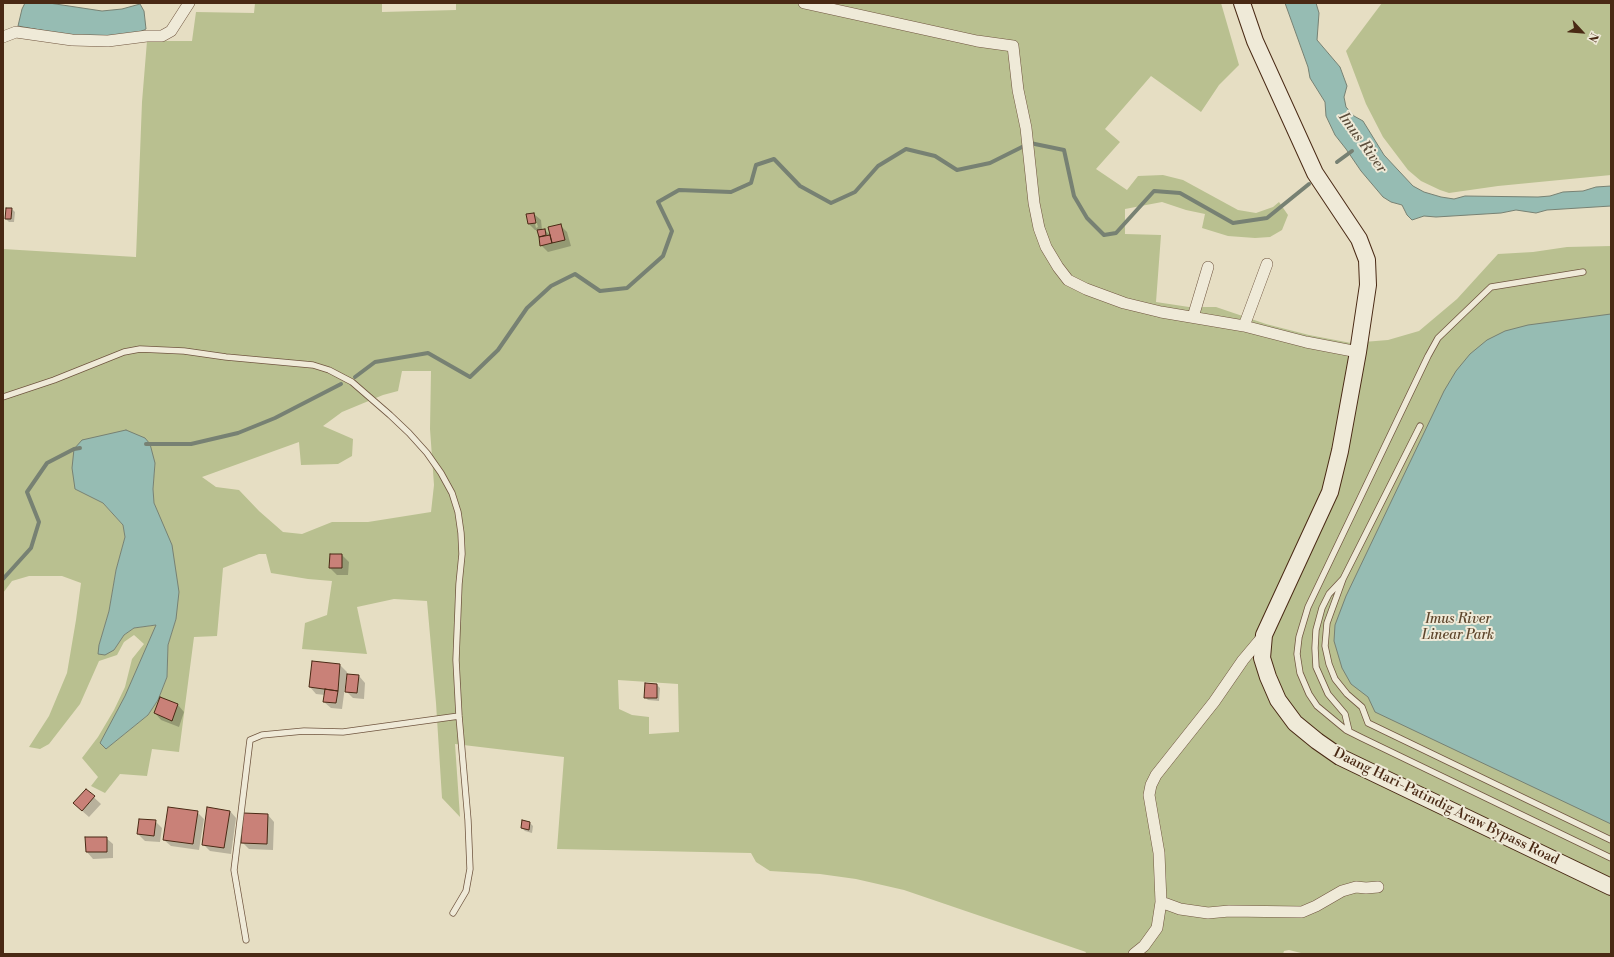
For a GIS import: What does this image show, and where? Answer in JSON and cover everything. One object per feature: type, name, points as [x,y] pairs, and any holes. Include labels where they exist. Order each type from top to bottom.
[{"type":"main road","name":"Daang Hari-Patindig Araw Bypass Road","points":[[1242,3],[1255,41],[1315,173],[1359,239],[1368,260],[1368,285],[1358,352],[1340,451],[1330,492],[1264,635],[1262,658],[1268,677],[1278,700],[1295,723],[1340,757],[1611,887]]},
{"type":"street","points":[[3,37],[16,32],[72,40],[108,41],[147,36],[162,36],[172,31],[189,3]]},
{"type":"street","points":[[804,3],[977,41],[1013,46],[1018,90],[1026,128],[1034,203],[1039,228],[1046,247],[1068,280],[1086,289],[1124,303],[1161,312],[1244,326],[1306,342],[1358,352]]},
{"type":"street","points":[[1244,326],[1267,264]]},
{"type":"street","points":[[1193,317],[1208,267]]},
{"type":"street","points":[[1134,954],[1144,946],[1156,928],[1161,902],[1159,853],[1149,795],[1151,785],[1156,775],[1214,702],[1243,660],[1264,635]]},
{"type":"street","points":[[1161,902],[1180,909],[1208,913],[1229,911],[1302,912],[1342,891],[1356,887],[1378,887]]},
{"type":"lane","points":[[1583,272],[1490,288],[1438,338],[1308,607],[1299,637],[1297,654],[1300,673],[1308,694],[1322,710],[1349,731],[1611,858]]},
{"type":"lane","points":[[3,397],[40,385],[124,352],[140,349],[313,365],[329,370],[352,382],[409,433],[427,453],[441,473],[452,493],[458,512],[462,554],[458,591],[457,646],[459,716],[468,820],[470,869],[466,891],[454,913]]},
{"type":"lane","points":[[1420,426],[1343,579],[1327,623],[1325,646],[1329,664],[1335,679],[1347,694],[1362,707],[1368,723],[1611,840]]},
{"type":"lane","points":[[1343,579],[1329,594],[1322,608],[1316,630],[1315,648],[1316,667],[1322,682],[1328,694],[1344,714],[1349,731]]},
{"type":"lane","points":[[246,940],[234,870],[250,740],[262,735],[304,731],[343,732],[459,716]]},
{"type":"green space","points":[[255,3],[382,3],[382,12],[456,10],[456,3],[1221,3],[1239,65],[1219,85],[1201,112],[1151,76],[1105,129],[1120,142],[1096,169],[1127,190],[1138,176],[1163,175],[1183,180],[1238,210],[1256,213],[1273,207],[1279,202],[1288,215],[1282,230],[1270,237],[1255,238],[1228,236],[1202,228],[1205,214],[1186,210],[1162,202],[1125,209],[1125,234],[1161,235],[1156,302],[1189,307],[1216,307],[1266,324],[1309,335],[1351,343],[1388,340],[1419,331],[1457,299],[1498,254],[1533,252],[1567,247],[1611,246],[1611,954],[1305,954],[1289,950],[1284,951],[1283,954],[1085,954],[1086,952],[904,890],[856,879],[820,874],[770,871],[756,862],[751,853],[557,849],[564,757],[455,744],[460,817],[442,798],[436,703],[427,601],[394,599],[357,607],[367,654],[302,649],[305,623],[327,615],[332,581],[271,573],[266,554],[259,554],[223,568],[217,636],[194,637],[179,752],[152,749],[147,776],[120,774],[105,793],[91,786],[98,777],[82,758],[98,737],[114,710],[125,687],[132,659],[144,644],[134,635],[124,642],[117,655],[99,661],[80,704],[49,744],[40,749],[29,747],[49,716],[67,673],[81,583],[62,576],[29,576],[12,581],[3,593],[3,249],[136,257],[142,102],[147,41],[192,41],[196,12],[254,13]],"holes":[[[402,371],[431,371],[430,429],[434,485],[431,512],[368,522],[332,522],[302,534],[283,532],[259,511],[239,490],[216,487],[202,477],[299,442],[301,465],[338,464],[352,456],[353,439],[323,426],[342,412],[383,395],[398,391]],[[155,463],[153,489],[154,503],[161,522],[176,619],[168,645],[167,677],[158,700],[148,715],[106,749],[101,743],[125,696],[157,625],[134,628],[124,635],[114,650],[99,645],[109,611],[116,570],[125,537],[123,525],[103,503],[75,489]],[[618,680],[678,684],[679,732],[649,734],[649,717],[632,715],[619,709]]]},
{"type":"green space","points":[[1382,3],[1611,3],[1611,175],[1498,186],[1449,193],[1421,181],[1408,170],[1383,137],[1366,104],[1346,51]]},
{"type":"water","points":[[25,3],[49,3],[102,11],[122,9],[140,4],[144,11],[146,29],[138,33],[109,38],[78,37],[18,26]]},
{"type":"water","name":"Imus River","points":[[1285,3],[1316,3],[1319,13],[1317,40],[1340,67],[1347,86],[1344,97],[1346,107],[1354,116],[1363,121],[1384,155],[1413,186],[1424,192],[1454,199],[1465,196],[1538,197],[1550,196],[1563,192],[1583,191],[1596,187],[1611,186],[1611,206],[1547,210],[1536,213],[1516,210],[1501,213],[1436,217],[1424,216],[1412,220],[1407,215],[1402,205],[1391,202],[1383,197],[1361,171],[1335,135],[1326,116],[1325,102],[1310,78],[1308,67]]},
{"type":"water","name":"Imus River Linear Park","points":[[1611,314],[1611,824],[1375,712],[1368,697],[1351,684],[1342,668],[1334,641],[1335,625],[1346,596],[1444,391],[1456,371],[1470,354],[1487,340],[1505,331],[1528,325]]},
{"type":"water","points":[[126,430],[145,438],[150,444],[155,463],[153,489],[154,503],[172,545],[179,592],[176,619],[168,645],[167,677],[158,700],[148,715],[106,749],[100,743],[125,696],[156,625],[134,628],[124,635],[114,650],[105,655],[98,654],[99,645],[109,611],[116,570],[125,537],[123,525],[103,503],[75,489],[72,468],[74,449],[82,440]]},
{"type":"building","points":[[6,208],[12,208],[11,219],[5,219]]},
{"type":"building","points":[[534,213],[536,223],[528,224],[526,214]]},
{"type":"building","points":[[561,224],[565,240],[552,243],[548,227]]},
{"type":"building","points":[[545,229],[546,235],[539,237],[537,230]]},
{"type":"building","points":[[550,235],[552,243],[540,246],[539,237]]},
{"type":"building","points":[[330,554],[342,554],[342,568],[329,568]]},
{"type":"building","points":[[312,661],[340,664],[338,691],[309,687]]},
{"type":"building","points":[[347,674],[359,675],[357,693],[345,692]]},
{"type":"building","points":[[645,683],[657,684],[657,698],[644,698]]},
{"type":"building","points":[[325,689],[338,691],[336,703],[323,702]]},
{"type":"building","points":[[160,697],[178,704],[172,721],[154,713]]},
{"type":"building","points":[[86,789],[95,796],[82,811],[73,803]]},
{"type":"building","points":[[168,807],[198,811],[193,844],[163,840]]},
{"type":"building","points":[[207,807],[230,811],[224,848],[202,845]]},
{"type":"building","points":[[243,813],[268,814],[267,844],[241,843]]},
{"type":"building","points":[[139,819],[156,820],[154,836],[137,834]]},
{"type":"building","points":[[522,820],[530,822],[529,830],[521,828]]},
{"type":"building","points":[[85,837],[107,837],[107,852],[86,852]]},
{"type":"waterway","points":[[355,377],[375,362],[428,353],[470,377],[498,350],[527,308],[551,286],[575,274],[600,291],[627,288],[663,256],[672,231],[658,202],[679,190],[731,192],[751,183],[756,165],[774,159],[800,186],[831,203],[855,192],[878,166],[906,149],[935,156],[957,170],[990,163],[1030,143],[1064,150],[1074,196],[1087,218],[1104,235],[1116,233],[1154,191],[1180,193],[1233,223],[1267,218],[1309,184]]},
{"type":"waterway","name":"Imus River","points":[[1337,162],[1352,151]]},
{"type":"waterway","points":[[146,444],[191,444],[238,433],[275,418],[341,384]]},
{"type":"waterway","points":[[3,579],[31,548],[39,522],[27,492],[47,463],[74,449],[80,448]]}]
